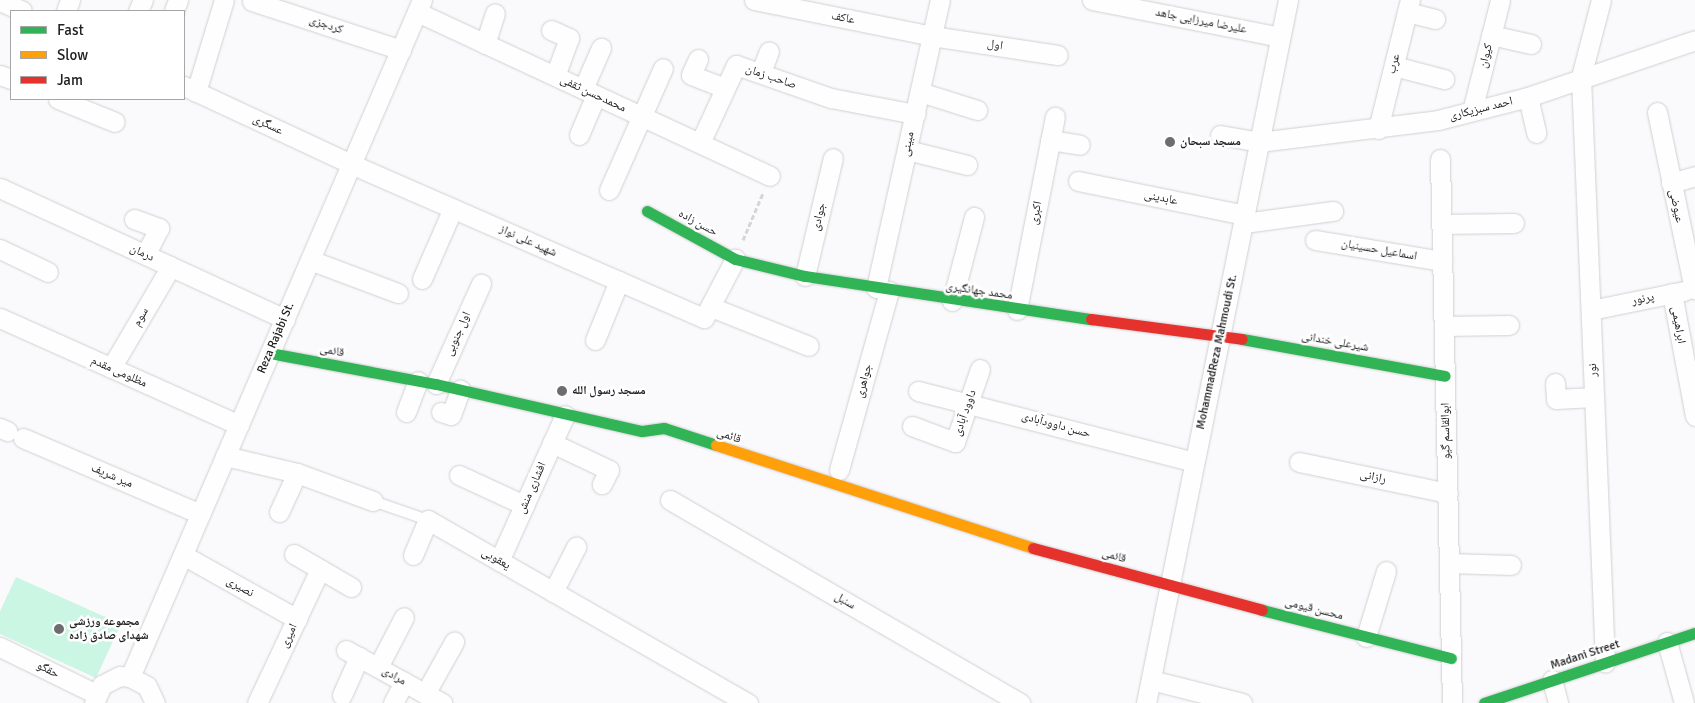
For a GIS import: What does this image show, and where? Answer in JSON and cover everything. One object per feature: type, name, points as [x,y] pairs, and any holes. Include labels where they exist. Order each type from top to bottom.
[{"type":"street","points":[[190,89],[224,0]]},
{"type":"street","name":"عاکف","points":[[754,0],[932,36]]},
{"type":"street","name":"مبینی","points":[[882,290],[907,150],[940,0]]},
{"type":"street","name":"علیرضا میرزایی جاهد","points":[[1092,0],[1280,37]]},
{"type":"street","name":"MohammadReza Mahmoudi St.","points":[[1146,703],[1288,0]]},
{"type":"street","name":"کیوان","points":[[1472,111],[1500,0]]},
{"type":"street","name":"نور","points":[[1601,0],[1581,77],[1605,663]]},
{"type":"street","points":[[0,1],[20,10]]},
{"type":"street","name":"کردجزی","points":[[252,1],[279,5],[400,50]]},
{"type":"street","name":"Reza Rajabi St.","points":[[130,677],[419,6]]},
{"type":"street","name":"محمدحسن ثقفی","points":[[419,6],[484,44],[770,176]]},
{"type":"street","points":[[1409,6],[1435,19]]},
{"type":"street","name":"عرب","points":[[1378,129],[1409,6]]},
{"type":"street","points":[[484,44],[495,14]]},
{"type":"street","points":[[551,30],[569,38],[555,76]]},
{"type":"street","points":[[1491,35],[1531,44]]},
{"type":"street","name":"اول","points":[[932,36],[1058,55]]},
{"type":"street","name":"احمد سبزیکاری","points":[[1220,135],[1259,142],[1378,129],[1472,111],[1528,97],[1581,77],[1695,40]]},
{"type":"street","points":[[579,135],[601,48]]},
{"type":"street","points":[[761,72],[769,51]]},
{"type":"street","points":[[698,59],[691,75],[725,88]]},
{"type":"street","name":"صاحب زمان","points":[[700,143],[736,65],[761,72],[831,98],[915,114]]},
{"type":"street","points":[[1394,66],[1444,79]]},
{"type":"street","points":[[608,190],[663,68]]},
{"type":"street","name":"عسگری","points":[[190,89],[352,164]]},
{"type":"street","points":[[920,92],[977,110]]},
{"type":"street","points":[[1528,97],[1536,133]]},
{"type":"street","points":[[61,100],[114,122]]},
{"type":"street","name":"عیوضی","points":[[1657,112],[1694,289]]},
{"type":"street","name":"اکبری","points":[[1017,310],[1055,117]]},
{"type":"street","points":[[1050,140],[1080,146]]},
{"type":"street","points":[[907,150],[967,165]]},
{"type":"street","name":"جوادی","points":[[805,276],[833,158]]},
{"type":"street","name":"ابوالقاسم گیو","points":[[1440,159],[1452,703]]},
{"type":"street","name":"شهید علی نواز","points":[[352,164],[620,281],[707,313],[809,346]]},
{"type":"street","points":[[1672,183],[1695,176]]},
{"type":"street","name":"عابدینی","points":[[1078,181],[1244,219],[1333,211]]},
{"type":"street","name":"درمان","points":[[0,188],[285,319]]},
{"type":"street","points":[[422,279],[453,208]]},
{"type":"street","name":"حسن زاده","points":[[648,211],[735,259]]},
{"type":"street","points":[[952,301],[974,217]]},
{"type":"street","points":[[134,219],[159,228],[145,254]]},
{"type":"street","points":[[1441,224],[1514,223]]},
{"type":"street","name":"اسماعیل حسینیان","points":[[1315,240],[1442,261]]},
{"type":"street","points":[[0,249],[48,272]]},
{"type":"street","points":[[707,313],[735,259]]},
{"type":"street","name":"محمد جهانگیری","points":[[735,259],[805,276],[952,301],[1220,335]]},
{"type":"street","points":[[310,260],[398,293]]},
{"type":"street","name":"سوم","points":[[111,368],[171,266]]},
{"type":"street","points":[[595,340],[620,281]]},
{"type":"street","name":"اول جنوبی","points":[[406,412],[427,383],[481,284]]},
{"type":"street","name":"پرنور","points":[[1591,310],[1694,289]]},
{"type":"street","name":"جواهری","points":[[839,470],[882,290]]},
{"type":"street","name":"ابراهیمی","points":[[1672,293],[1695,416]]},
{"type":"street","name":"مظلومی مقدم","points":[[0,318],[239,425]]},
{"type":"street","points":[[1444,326],[1509,325]]},
{"type":"street","name":"شیرعلی خندانی","points":[[1220,335],[1445,376]]},
{"type":"street","name":"قائمی","points":[[270,353],[427,383],[642,431],[664,428],[995,537],[1169,586]]},
{"type":"street","name":"داوود آبادی","points":[[912,426],[954,442],[980,369]]},
{"type":"street","points":[[1555,383],[1556,399],[1594,396]]},
{"type":"street","points":[[440,412],[451,416],[460,390]]},
{"type":"street","name":"حسن داوودآبادی","points":[[918,391],[968,402],[1194,462]]},
{"type":"street","name":"افشاری منش","points":[[499,560],[565,415]]},
{"type":"street","name":"میر شریف","points":[[10,432],[200,514]]},
{"type":"street","points":[[552,443],[608,470],[602,484]]},
{"type":"street","name":"یعقوبی","points":[[225,456],[296,473],[373,501]]},
{"type":"street","name":"رازانی","points":[[1299,462],[1448,493]]},
{"type":"street","points":[[279,512],[296,473]]},
{"type":"street","points":[[459,475],[524,505]]},
{"type":"street","name":"سنبل","points":[[670,500],[1020,703]]},
{"type":"street","points":[[412,555],[428,520]]},
{"type":"street","name":"یعقوبی","points":[[428,520],[748,703]]},
{"type":"street","points":[[553,592],[576,547]]},
{"type":"street","points":[[294,554],[351,587]]},
{"type":"street","name":"نصیری","points":[[183,555],[297,618]]},
{"type":"street","points":[[1449,563],[1511,565]]},
{"type":"street","name":"امیری","points":[[257,703],[320,570]]},
{"type":"street","points":[[1366,637],[1386,571]]},
{"type":"street","name":"محسن قیومی","points":[[1169,586],[1452,658]]},
{"type":"street","points":[[378,668],[404,617]]},
{"type":"street","name":"Madani Street","points":[[1484,703],[1695,633]]},
{"type":"street","points":[[433,698],[454,642]]},
{"type":"street","points":[[1667,642],[1684,703]]},
{"type":"street","name":"حقگو","points":[[0,646],[95,698]]},
{"type":"street","name":"مرادی","points":[[342,695],[352,653],[433,698]]},
{"type":"street","points":[[95,698],[111,679],[130,677],[147,686],[155,703]]},
{"type":"street","points":[[1150,680],[1242,703]]},
{"type":"street","points":[[1552,680],[1558,703]]},
{"type":"street","points":[[393,703],[404,682]]},
{"type":"lane","name":"یعقوبی","points":[[373,501],[428,520]]},
{"type":"path","points":[[735,259],[770,176]]},
{"type":"green space","name":"مجموعه ورزشی شهدای صادق زاده","points":[[16,577],[121,624],[96,678],[0,634],[0,611]]},
{"type":"traffic: fast","points":[[647,211],[735,259],[805,276],[1091,319]]},
{"type":"traffic: fast","points":[[1242,339],[1445,376]]},
{"type":"traffic: fast","points":[[270,353],[436,384],[642,431],[664,428],[716,445]]},
{"type":"traffic: fast","points":[[1262,610],[1451,658]]},
{"type":"traffic: fast","points":[[1484,703],[1695,633]]},
{"type":"traffic: slow","points":[[716,445],[1033,548]]},
{"type":"traffic: jam","points":[[1091,319],[1242,339]]},
{"type":"traffic: jam","points":[[1033,548],[1262,610]]},
{"type":"place","name":"مسجد سبحان","points":[[1170,142]]},
{"type":"place","name":"مسجد رسول الله","points":[[562,391]]},
{"type":"place","name":"مجموعه ورزشی شهدای صادق زاده","points":[[59,629]]}]
